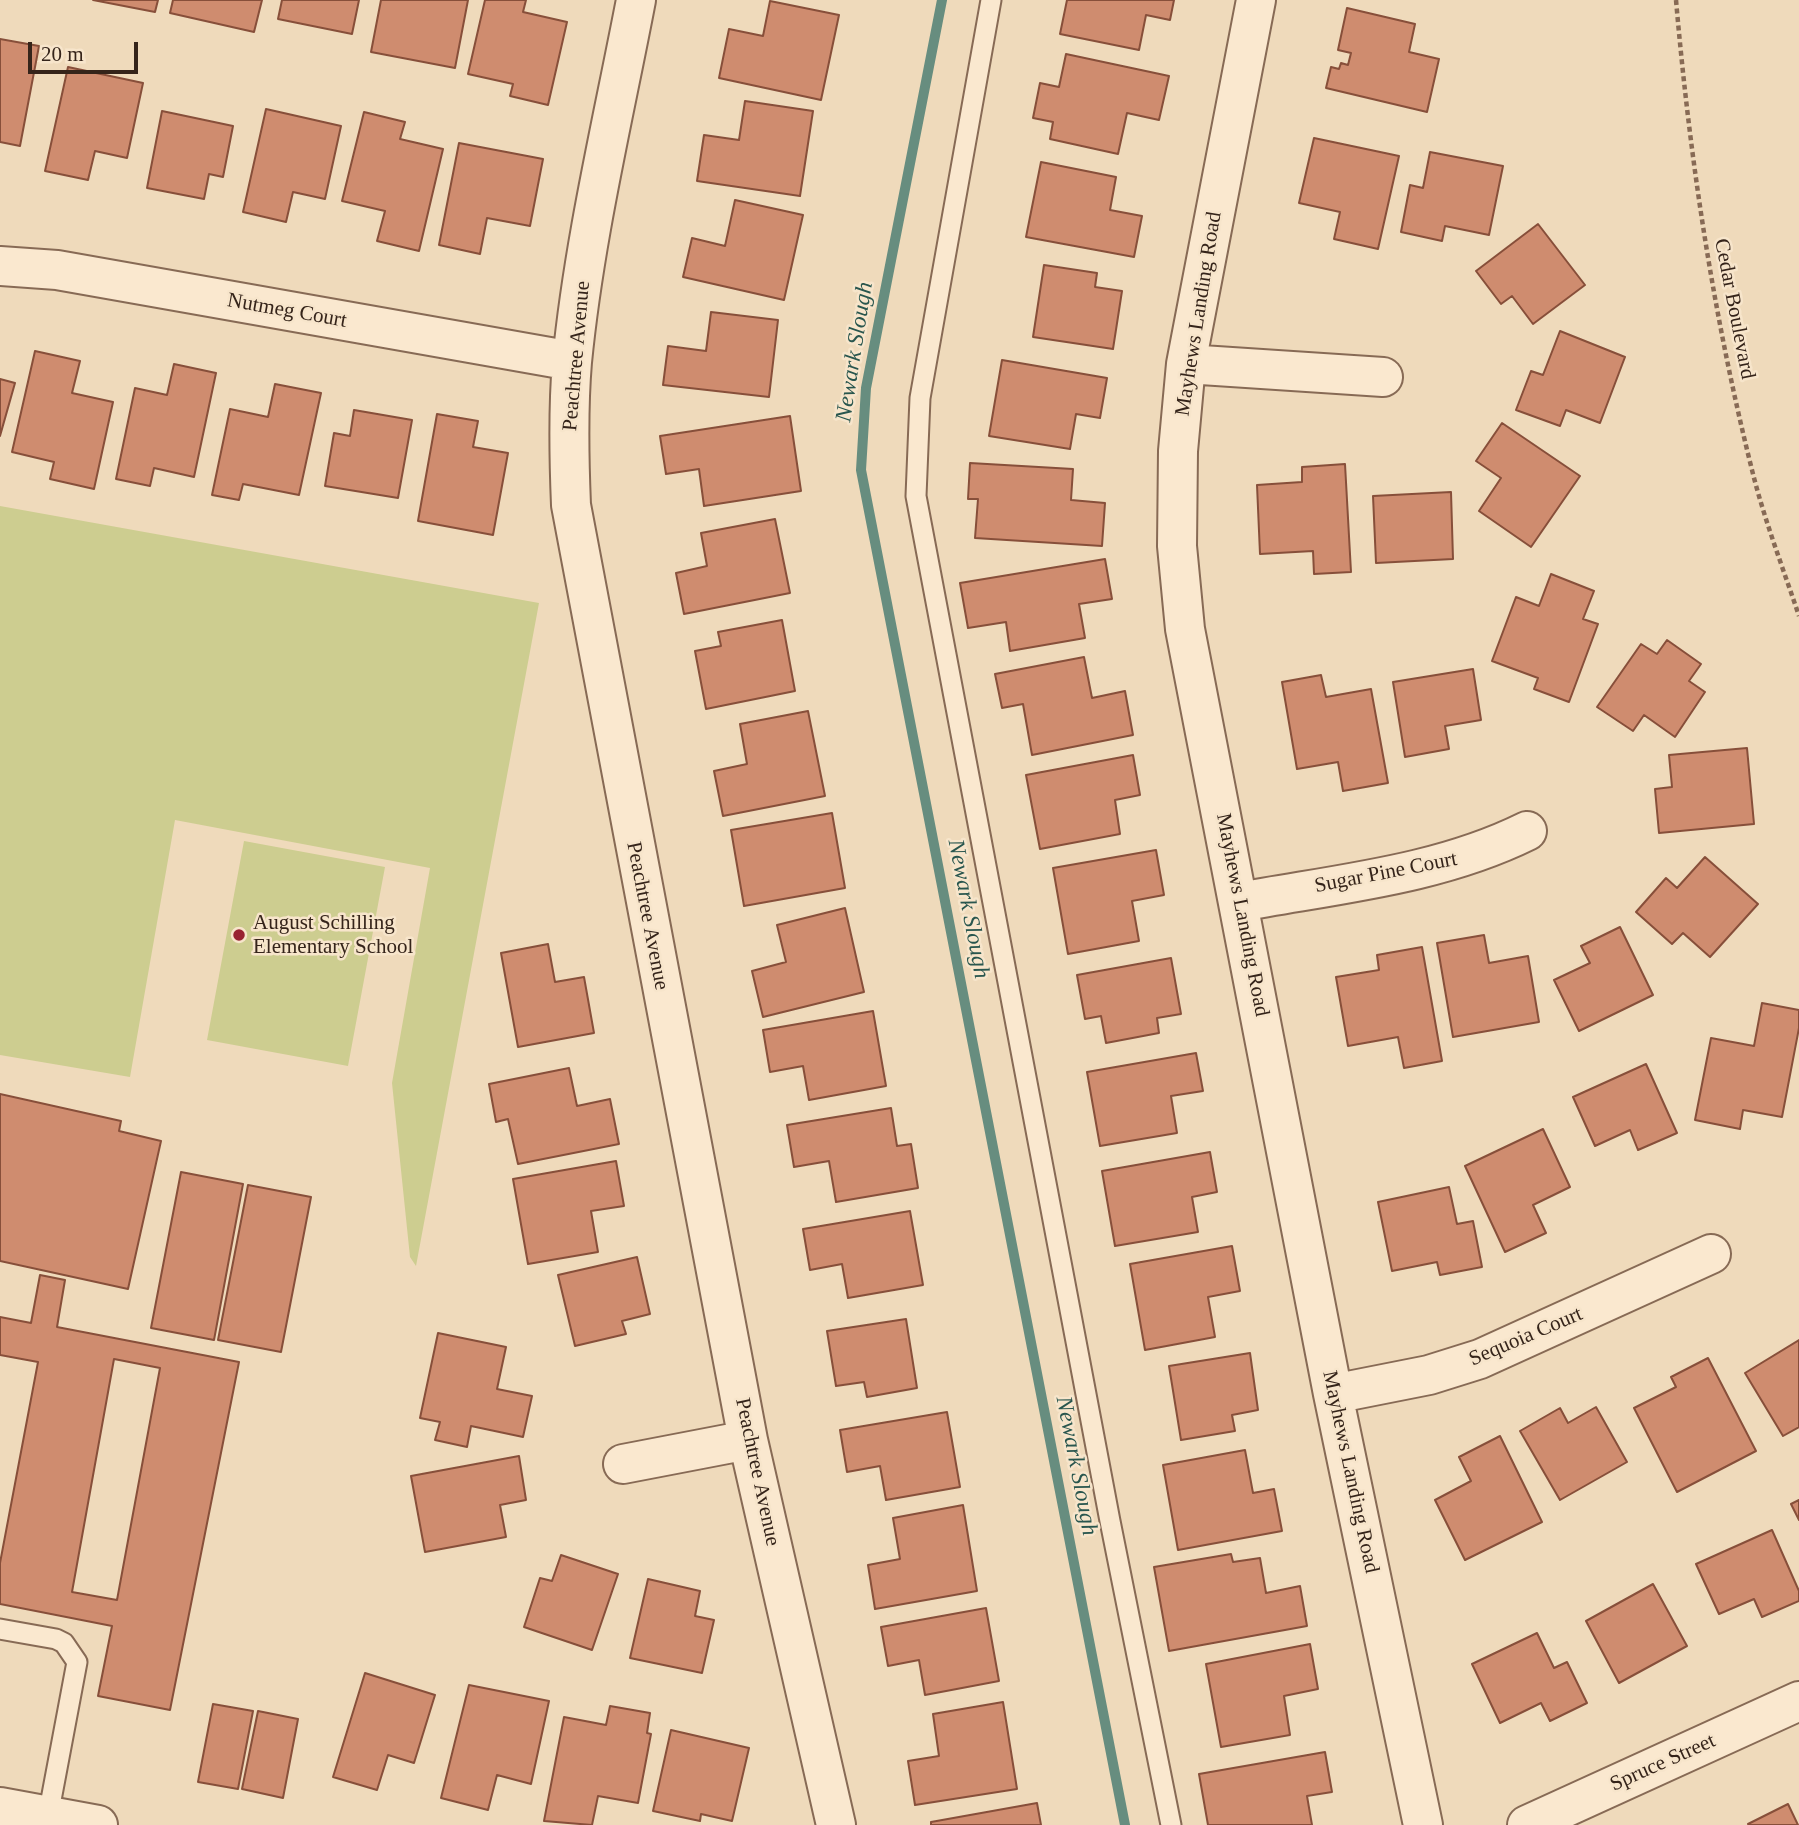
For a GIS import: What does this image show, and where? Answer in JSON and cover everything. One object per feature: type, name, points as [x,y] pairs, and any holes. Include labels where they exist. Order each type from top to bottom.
[{"type":"street","name":"Peachtree Avenue","points":[[636,0],[586,267],[572,361],[570,505],[748,1440],[836,1825]]},
{"type":"street","name":"Mayhews Landing Road","points":[[1256,0],[1186,365],[1178,451],[1177,546],[1185,629],[1240,902],[1333,1394],[1423,1825]]},
{"type":"street","name":"Nutmeg Court","points":[[0,266],[57,270],[572,361]]},
{"type":"street","points":[[1186,365],[1384,377]]},
{"type":"street","name":"Sugar Pine Court","points":[[1240,902],[1444,864],[1489,850],[1527,831]]},
{"type":"street","name":"Sequoia Court","points":[[1333,1394],[1430,1375],[1480,1359],[1711,1254]]},
{"type":"street","points":[[623,1464],[748,1440]]},
{"type":"street","name":"Spruce Street","points":[[1527,1825],[1799,1701]]},
{"type":"street","points":[[0,1807],[98,1825]]},
{"type":"lane","points":[[991,0],[920,398],[916,496],[1110,1521],[1171,1825]]},
{"type":"lane","points":[[0,1629],[56,1639],[64,1643],[77,1662],[48,1816]]},
{"type":"path","name":"Cedar Boulevard","points":[[1676,0],[1688,136],[1715,307],[1752,473],[1799,616]]},
{"type":"green space","points":[[0,506],[539,603],[416,1266],[410,1257],[392,1083],[430,868],[175,820],[130,1077],[0,1055]]},
{"type":"green space","points":[[244,841],[385,867],[348,1066],[207,1040]]},
{"type":"building","points":[[93,0],[158,0],[155,12]]},
{"type":"building","points":[[173,0],[262,0],[254,32],[170,13]]},
{"type":"building","points":[[282,0],[359,0],[352,34],[278,19]]},
{"type":"building","points":[[381,0],[468,0],[455,68],[371,52]]},
{"type":"building","points":[[485,0],[526,0],[523,12],[567,22],[548,105],[510,96],[513,84],[468,74]]},
{"type":"building","points":[[1067,0],[1174,0],[1170,20],[1146,15],[1139,50],[1060,34]]},
{"type":"building","points":[[770,1],[839,15],[821,100],[719,78],[729,29],[763,36]]},
{"type":"building","points":[[1347,8],[1415,24],[1409,52],[1439,59],[1427,112],[1326,88],[1331,67],[1339,69],[1341,63],[1348,65],[1351,53],[1338,50]]},
{"type":"building","points":[[0,39],[39,46],[20,146],[0,142]]},
{"type":"building","points":[[1066,54],[1169,76],[1159,120],[1127,113],[1118,154],[1050,139],[1053,122],[1033,118],[1040,83],[1059,87]]},
{"type":"building","points":[[68,67],[143,83],[127,158],[95,151],[88,180],[45,171]]},
{"type":"building","points":[[745,101],[813,111],[800,196],[697,181],[704,135],[739,140]]},
{"type":"building","points":[[266,109],[341,126],[325,199],[293,192],[286,222],[243,212]]},
{"type":"building","points":[[162,111],[233,126],[223,177],[209,174],[204,199],[147,188]]},
{"type":"building","points":[[364,112],[405,122],[400,139],[443,149],[419,251],[377,241],[385,211],[342,201]]},
{"type":"building","points":[[1314,138],[1399,156],[1378,249],[1334,239],[1340,212],[1299,203]]},
{"type":"building","points":[[459,143],[543,159],[530,226],[487,218],[480,254],[439,245]]},
{"type":"building","points":[[1430,152],[1503,166],[1489,235],[1445,226],[1442,241],[1401,232],[1410,185],[1423,188]]},
{"type":"building","points":[[1041,162],[1116,177],[1110,210],[1142,216],[1134,257],[1026,237]]},
{"type":"building","points":[[735,200],[803,215],[784,300],[683,277],[692,238],[725,246]]},
{"type":"building","points":[[1538,224],[1585,285],[1533,324],[1512,296],[1501,304],[1476,271]]},
{"type":"building","points":[[1044,265],[1097,273],[1095,287],[1122,291],[1113,349],[1033,337]]},
{"type":"building","points":[[711,312],[778,320],[769,397],[663,385],[668,346],[706,351]]},
{"type":"building","points":[[1560,331],[1625,357],[1600,423],[1566,410],[1560,426],[1516,410],[1531,371],[1543,375]]},
{"type":"building","points":[[35,351],[80,361],[72,393],[113,402],[94,489],[50,479],[54,462],[12,452]]},
{"type":"building","points":[[1002,360],[1107,378],[1100,418],[1076,414],[1070,449],[989,436]]},
{"type":"building","points":[[174,364],[216,373],[194,477],[154,468],[150,486],[116,479],[135,388],[167,395]]},
{"type":"building","points":[[0,379],[15,383],[0,436]]},
{"type":"building","points":[[275,384],[321,393],[299,495],[243,484],[239,500],[212,495],[230,409],[268,417]]},
{"type":"building","points":[[354,410],[412,420],[398,498],[325,486],[334,433],[350,436]]},
{"type":"building","points":[[437,414],[478,421],[473,447],[508,453],[493,535],[418,521]]},
{"type":"building","points":[[790,416],[801,491],[704,506],[699,469],[666,474],[660,436]]},
{"type":"building","points":[[1502,423],[1580,476],[1531,547],[1479,511],[1501,478],[1476,461]]},
{"type":"building","points":[[970,463],[1073,469],[1071,500],[1105,503],[1102,546],[975,538],[978,499],[968,499]]},
{"type":"building","points":[[1345,464],[1351,572],[1314,574],[1313,551],[1260,554],[1257,485],[1302,482],[1302,467]]},
{"type":"building","points":[[1451,492],[1453,559],[1376,563],[1373,496]]},
{"type":"building","points":[[775,519],[790,593],[684,614],[676,573],[707,566],[701,533]]},
{"type":"building","points":[[1105,559],[1112,599],[1079,604],[1085,638],[1010,651],[1006,622],[968,628],[960,583]]},
{"type":"building","points":[[1551,574],[1594,591],[1583,619],[1598,624],[1569,702],[1534,689],[1538,678],[1492,661],[1516,597],[1539,606]]},
{"type":"building","points":[[782,620],[795,691],[706,709],[695,651],[721,646],[718,632]]},
{"type":"building","points":[[1667,640],[1701,664],[1689,681],[1705,692],[1675,737],[1644,715],[1633,731],[1597,707],[1641,644],[1657,654]]},
{"type":"building","points":[[1084,657],[1092,698],[1125,691],[1133,735],[1032,755],[1023,704],[1002,708],[995,674]]},
{"type":"building","points":[[1473,669],[1481,720],[1445,726],[1449,749],[1405,757],[1393,682]]},
{"type":"building","points":[[1321,675],[1326,697],[1371,689],[1388,783],[1343,791],[1338,762],[1297,769],[1282,682]]},
{"type":"building","points":[[808,711],[825,796],[723,816],[714,771],[747,764],[740,724]]},
{"type":"building","points":[[1747,748],[1754,824],[1659,833],[1655,789],[1672,787],[1669,755]]},
{"type":"building","points":[[1133,755],[1140,795],[1115,800],[1120,834],[1040,849],[1026,775]]},
{"type":"building","points":[[832,813],[845,888],[744,906],[731,830]]},
{"type":"building","points":[[1156,850],[1164,895],[1132,901],[1139,941],[1068,954],[1053,868]]},
{"type":"building","points":[[1705,857],[1758,904],[1710,957],[1683,933],[1672,944],[1636,912],[1666,878],[1677,888]]},
{"type":"building","points":[[845,908],[864,992],[763,1017],[752,971],[786,962],[777,925]]},
{"type":"building","points":[[1620,927],[1653,995],[1579,1031],[1554,980],[1590,963],[1581,946]]},
{"type":"building","points":[[1484,935],[1489,963],[1528,956],[1539,1022],[1453,1037],[1437,943]]},
{"type":"building","points":[[548,944],[555,982],[584,977],[594,1033],[518,1047],[501,953]]},
{"type":"building","points":[[1422,947],[1442,1061],[1404,1068],[1398,1037],[1348,1046],[1336,977],[1379,970],[1377,955]]},
{"type":"building","points":[[1171,958],[1181,1014],[1157,1018],[1159,1033],[1106,1043],[1101,1016],[1085,1019],[1077,975]]},
{"type":"building","points":[[1762,1003],[1799,1010],[1799,1028],[1782,1117],[1743,1110],[1740,1129],[1695,1120],[1711,1038],[1754,1046]]},
{"type":"building","points":[[873,1011],[886,1086],[809,1100],[803,1066],[770,1072],[763,1030]]},
{"type":"building","points":[[1196,1053],[1203,1091],[1171,1096],[1177,1133],[1100,1146],[1087,1072]]},
{"type":"building","points":[[1646,1064],[1677,1133],[1638,1150],[1630,1130],[1595,1146],[1573,1097]]},
{"type":"building","points":[[569,1068],[577,1106],[610,1099],[619,1144],[518,1164],[508,1119],[496,1122],[489,1084]]},
{"type":"building","points":[[0,1094],[121,1121],[119,1131],[161,1141],[128,1289],[0,1261]]},
{"type":"building","points":[[891,1108],[897,1146],[911,1144],[918,1188],[836,1202],[829,1161],[794,1167],[787,1125]]},
{"type":"building","points":[[1543,1129],[1570,1187],[1533,1205],[1546,1233],[1505,1252],[1465,1166]]},
{"type":"building","points":[[1210,1152],[1217,1192],[1192,1197],[1198,1232],[1115,1246],[1102,1171]]},
{"type":"building","points":[[616,1161],[624,1206],[591,1211],[598,1252],[528,1264],[513,1179]]},
{"type":"building","points":[[181,1172],[243,1184],[214,1340],[151,1328]]},
{"type":"building","points":[[248,1185],[311,1197],[281,1352],[218,1340]]},
{"type":"building","points":[[1449,1187],[1457,1224],[1473,1221],[1482,1267],[1440,1275],[1437,1262],[1392,1271],[1378,1202]]},
{"type":"building","points":[[910,1211],[923,1285],[848,1298],[842,1264],[810,1270],[803,1229]]},
{"type":"building","points":[[1232,1246],[1240,1291],[1208,1297],[1215,1337],[1145,1350],[1130,1264]]},
{"type":"building","points":[[637,1257],[650,1314],[622,1321],[626,1334],[575,1346],[558,1275]]},
{"type":"building","points":[[40,1275],[65,1280],[57,1327],[239,1362],[170,1710],[98,1696],[112,1626],[0,1604],[0,1563],[38,1362],[0,1355],[0,1317],[31,1323]],"holes":[[[114,1359],[160,1368],[117,1600],[72,1592]]]},
{"type":"building","points":[[906,1319],[917,1388],[867,1397],[864,1382],[836,1386],[827,1331]]},
{"type":"building","points":[[438,1333],[506,1347],[497,1389],[532,1396],[523,1437],[471,1426],[467,1447],[435,1440],[440,1422],[420,1418]]},
{"type":"building","points":[[1799,1340],[1799,1427],[1783,1436],[1745,1373]]},
{"type":"building","points":[[1250,1353],[1258,1410],[1232,1415],[1235,1431],[1181,1440],[1169,1366]]},
{"type":"building","points":[[1708,1358],[1756,1451],[1677,1492],[1634,1408],[1676,1387],[1671,1377]]},
{"type":"building","points":[[1596,1407],[1627,1462],[1560,1500],[1520,1431],[1560,1408],[1568,1423]]},
{"type":"building","points":[[947,1412],[960,1487],[886,1500],[880,1466],[847,1472],[840,1430]]},
{"type":"building","points":[[1500,1436],[1542,1522],[1465,1560],[1435,1500],[1471,1481],[1459,1457]]},
{"type":"building","points":[[1245,1450],[1253,1493],[1274,1489],[1282,1531],[1178,1550],[1163,1465]]},
{"type":"building","points":[[519,1456],[526,1500],[500,1505],[506,1537],[425,1552],[411,1476]]},
{"type":"building","points":[[1799,1500],[1799,1520],[1791,1504]]},
{"type":"building","points":[[963,1505],[977,1591],[875,1609],[868,1565],[900,1559],[893,1518]]},
{"type":"building","points":[[1772,1530],[1799,1591],[1799,1601],[1762,1617],[1754,1599],[1719,1614],[1696,1564]]},
{"type":"building","points":[[1231,1554],[1233,1562],[1260,1558],[1266,1593],[1300,1586],[1307,1626],[1169,1651],[1154,1567]]},
{"type":"building","points":[[561,1555],[618,1574],[592,1650],[524,1627],[540,1578],[552,1581]]},
{"type":"building","points":[[648,1579],[700,1591],[695,1616],[714,1620],[702,1673],[630,1658]]},
{"type":"building","points":[[1653,1584],[1687,1646],[1619,1683],[1586,1621]]},
{"type":"building","points":[[986,1608],[999,1681],[925,1695],[919,1660],[888,1666],[881,1627]]},
{"type":"building","points":[[1537,1633],[1554,1668],[1567,1662],[1587,1703],[1550,1721],[1541,1703],[1500,1723],[1472,1664]]},
{"type":"building","points":[[1310,1644],[1318,1689],[1284,1696],[1290,1735],[1221,1747],[1206,1664]]},
{"type":"building","points":[[365,1673],[435,1695],[414,1763],[388,1755],[377,1790],[333,1777]]},
{"type":"building","points":[[469,1685],[549,1701],[531,1784],[497,1775],[488,1810],[441,1798]]},
{"type":"building","points":[[1003,1702],[1017,1789],[915,1805],[908,1761],[939,1756],[933,1714]]},
{"type":"building","points":[[213,1704],[253,1711],[238,1789],[198,1782]]},
{"type":"building","points":[[610,1706],[650,1713],[647,1733],[651,1734],[638,1803],[598,1796],[592,1825],[544,1821],[564,1717],[606,1725]]},
{"type":"building","points":[[258,1711],[298,1719],[283,1798],[242,1789]]},
{"type":"building","points":[[671,1730],[749,1748],[732,1821],[701,1814],[700,1821],[653,1811]]},
{"type":"building","points":[[1325,1752],[1332,1792],[1307,1796],[1312,1825],[1208,1825],[1199,1774]]},
{"type":"building","points":[[1037,1803],[1041,1825],[931,1825],[931,1822]]},
{"type":"building","points":[[1788,1804],[1798,1825],[1748,1824]]},
{"type":"waterway","name":"Newark Slough","points":[[942,0],[866,388],[861,470],[1125,1825]]},
{"type":"place","name":"August Schilling Elementary School","points":[[239,935]]}]
